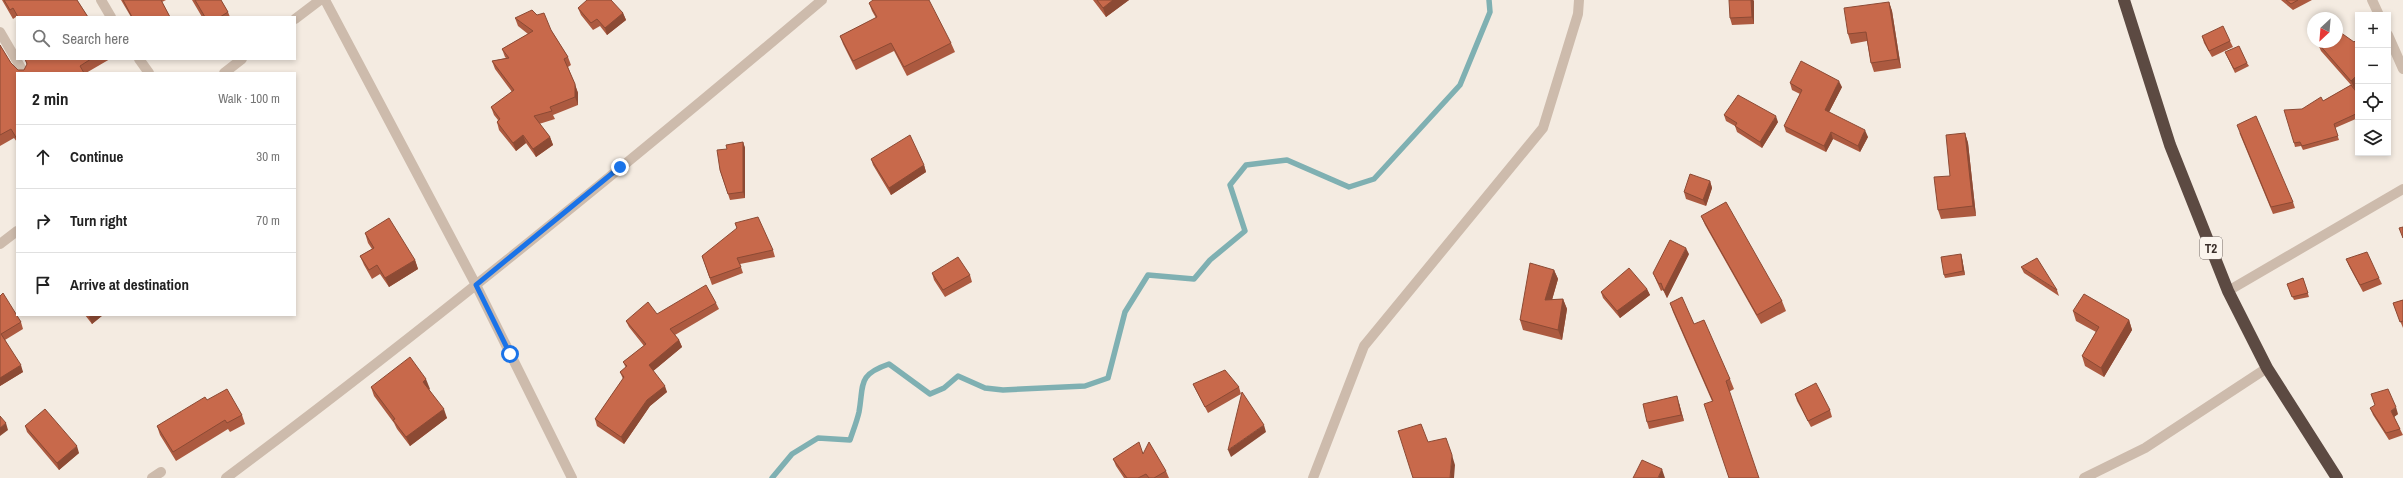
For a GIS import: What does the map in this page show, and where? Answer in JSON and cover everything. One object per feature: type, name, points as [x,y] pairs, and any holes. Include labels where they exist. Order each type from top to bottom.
[{"type":"highway","name":"T2","points":[[2124,0],[2170,144],[2228,292],[2267,368],[2337,478]]},
{"type":"street","points":[[101,0],[110,16]]},
{"type":"street","points":[[296,18],[320,0]]},
{"type":"street","points":[[325,0],[476,285],[572,478]]},
{"type":"street","points":[[226,478],[332,399],[476,285],[822,0]]},
{"type":"street","points":[[1313,478],[1364,346],[1543,128],[1578,14],[1579,0]]},
{"type":"street","points":[[2372,0],[2378,12]]},
{"type":"street","points":[[0,32],[16,59]]},
{"type":"street","points":[[2391,43],[2403,69]]},
{"type":"street","points":[[16,60],[23,72]]},
{"type":"street","points":[[140,60],[148,72]]},
{"type":"street","points":[[225,72],[241,60]]},
{"type":"street","points":[[2228,292],[2403,189]]},
{"type":"street","points":[[0,244],[16,232]]},
{"type":"street","points":[[2084,478],[2146,448],[2267,368]]},
{"type":"street","points":[[152,478],[161,472]]},
{"type":"building","points":[[4,0],[77,0],[87,16],[17,16],[13,8],[10,10]]},
{"type":"building","points":[[123,0],[161,0],[169,16],[131,16]]},
{"type":"building","points":[[195,0],[221,0],[228,12],[222,16],[204,16]]},
{"type":"building","points":[[587,0],[611,0],[623,13],[605,28],[597,19],[591,23],[578,8]]},
{"type":"building","points":[[873,0],[929,0],[951,43],[904,67],[891,43],[853,61],[840,36],[877,17],[869,3]]},
{"type":"building","points":[[1097,0],[1113,0],[1103,8]]},
{"type":"building","points":[[1729,0],[1751,0],[1752,17],[1730,18]]},
{"type":"building","points":[[2286,0],[2298,0],[2291,4]]},
{"type":"building","points":[[1889,2],[1898,59],[1871,63],[1866,32],[1848,34],[1844,8]]},
{"type":"building","points":[[532,10],[537,15],[544,13],[551,30],[568,57],[564,59],[575,84],[575,97],[550,107],[552,111],[534,116],[550,137],[533,149],[523,135],[513,143],[497,122],[500,119],[491,107],[514,90],[492,61],[509,58],[502,49],[533,31],[515,18]]},
{"type":"building","points":[[2223,26],[2230,41],[2209,51],[2202,36]]},
{"type":"building","points":[[2343,34],[2354,42],[2355,41],[2355,77],[2351,81],[2322,48],[2343,48]]},
{"type":"building","points":[[0,45],[11,63],[18,70],[24,70],[27,64],[25,60],[89,60],[80,66],[83,72],[16,72],[16,137],[11,129],[0,135]]},
{"type":"building","points":[[2239,46],[2247,63],[2234,69],[2225,52]]},
{"type":"building","points":[[1801,61],[1839,81],[1825,110],[1865,130],[1858,146],[1831,132],[1824,146],[1784,126],[1802,90],[1790,83]]},
{"type":"building","points":[[2351,85],[2355,90],[2355,114],[2334,124],[2338,136],[2302,146],[2300,142],[2294,143],[2284,110],[2302,109],[2321,97],[2323,101]]},
{"type":"building","points":[[1738,95],[1776,116],[1760,142],[1735,126],[1737,123],[1724,115]]},
{"type":"building","points":[[2256,116],[2293,202],[2271,207],[2237,125]]},
{"type":"building","points":[[1965,133],[1973,206],[1938,210],[1934,177],[1950,176],[1946,135]]},
{"type":"building","points":[[910,135],[924,165],[889,188],[871,159]]},
{"type":"building","points":[[743,142],[743,192],[728,194],[720,170],[717,150],[727,149],[726,145]]},
{"type":"building","points":[[1690,174],[1710,181],[1703,200],[1684,192]]},
{"type":"building","points":[[1726,202],[1782,301],[1757,315],[1701,216]]},
{"type":"building","points":[[758,217],[773,250],[737,258],[741,267],[710,278],[702,256],[737,228],[735,223]]},
{"type":"building","points":[[389,218],[415,260],[385,278],[377,265],[369,270],[360,256],[374,248],[365,233]]},
{"type":"building","points":[[2403,227],[2403,238],[2399,228]]},
{"type":"building","points":[[1670,240],[1686,248],[1664,291],[1661,283],[1659,284],[1653,273]]},
{"type":"building","points":[[2367,252],[2379,278],[2360,285],[2346,259]]},
{"type":"building","points":[[1961,254],[1963,271],[1944,275],[1941,257]]},
{"type":"building","points":[[958,257],[970,275],[943,290],[932,273]]},
{"type":"building","points":[[2037,258],[2057,290],[2021,267]]},
{"type":"building","points":[[1530,263],[1554,270],[1545,300],[1563,299],[1558,330],[1520,320]]},
{"type":"building","points":[[1629,268],[1647,289],[1617,311],[1601,292]]},
{"type":"building","points":[[2303,278],[2308,293],[2292,297],[2287,284]]},
{"type":"building","points":[[706,285],[716,303],[670,329],[679,340],[649,365],[665,386],[647,400],[621,437],[595,419],[624,377],[620,372],[627,366],[623,362],[646,344],[626,321],[648,302],[657,314]]},
{"type":"building","points":[[3,293],[21,322],[1,334],[21,365],[0,378],[0,296]]},
{"type":"building","points":[[2084,294],[2129,320],[2101,368],[2082,356],[2099,327],[2073,311]]},
{"type":"building","points":[[1682,297],[1694,324],[1704,320],[1730,379],[1726,381],[1759,478],[1729,478],[1704,404],[1713,401],[1670,303]]},
{"type":"building","points":[[2403,300],[2403,321],[2400,322],[2393,303]]},
{"type":"building","points":[[410,357],[426,379],[423,382],[444,409],[406,437],[393,420],[395,419],[371,387]]},
{"type":"building","points":[[1225,370],[1239,387],[1205,407],[1193,384]]},
{"type":"building","points":[[1816,383],[1830,410],[1808,421],[1795,394]]},
{"type":"building","points":[[227,389],[242,415],[227,423],[225,420],[173,452],[157,426],[205,397],[207,400]]},
{"type":"building","points":[[2388,389],[2396,407],[2391,411],[2400,429],[2386,433],[2370,408],[2375,405],[2371,394]]},
{"type":"building","points":[[1242,392],[1264,425],[1228,450]]},
{"type":"building","points":[[1677,396],[1681,415],[1647,422],[1643,404]]},
{"type":"building","points":[[45,409],[77,446],[57,463],[25,426]]},
{"type":"building","points":[[0,416],[6,423],[0,428]]},
{"type":"building","points":[[1421,424],[1428,442],[1446,438],[1452,455],[1450,478],[1413,478],[1398,431]]},
{"type":"building","points":[[1139,442],[1143,454],[1149,442],[1166,471],[1154,478],[1149,478],[1146,474],[1138,478],[1127,478],[1113,459]]},
{"type":"building","points":[[1642,460],[1662,469],[1658,478],[1633,478]]},
{"type":"waterway","points":[[772,478],[792,454],[818,438],[850,440],[859,412],[864,382],[872,372],[889,364],[930,394],[944,388],[958,376],[985,388],[1003,390],[1085,386],[1108,378],[1125,312],[1148,275],[1194,279],[1210,260],[1245,231],[1230,185],[1246,165],[1287,160],[1349,187],[1374,179],[1460,85],[1490,12],[1489,0]]},
{"type":"route","points":[[510,354],[476,285],[620,167]]}]
